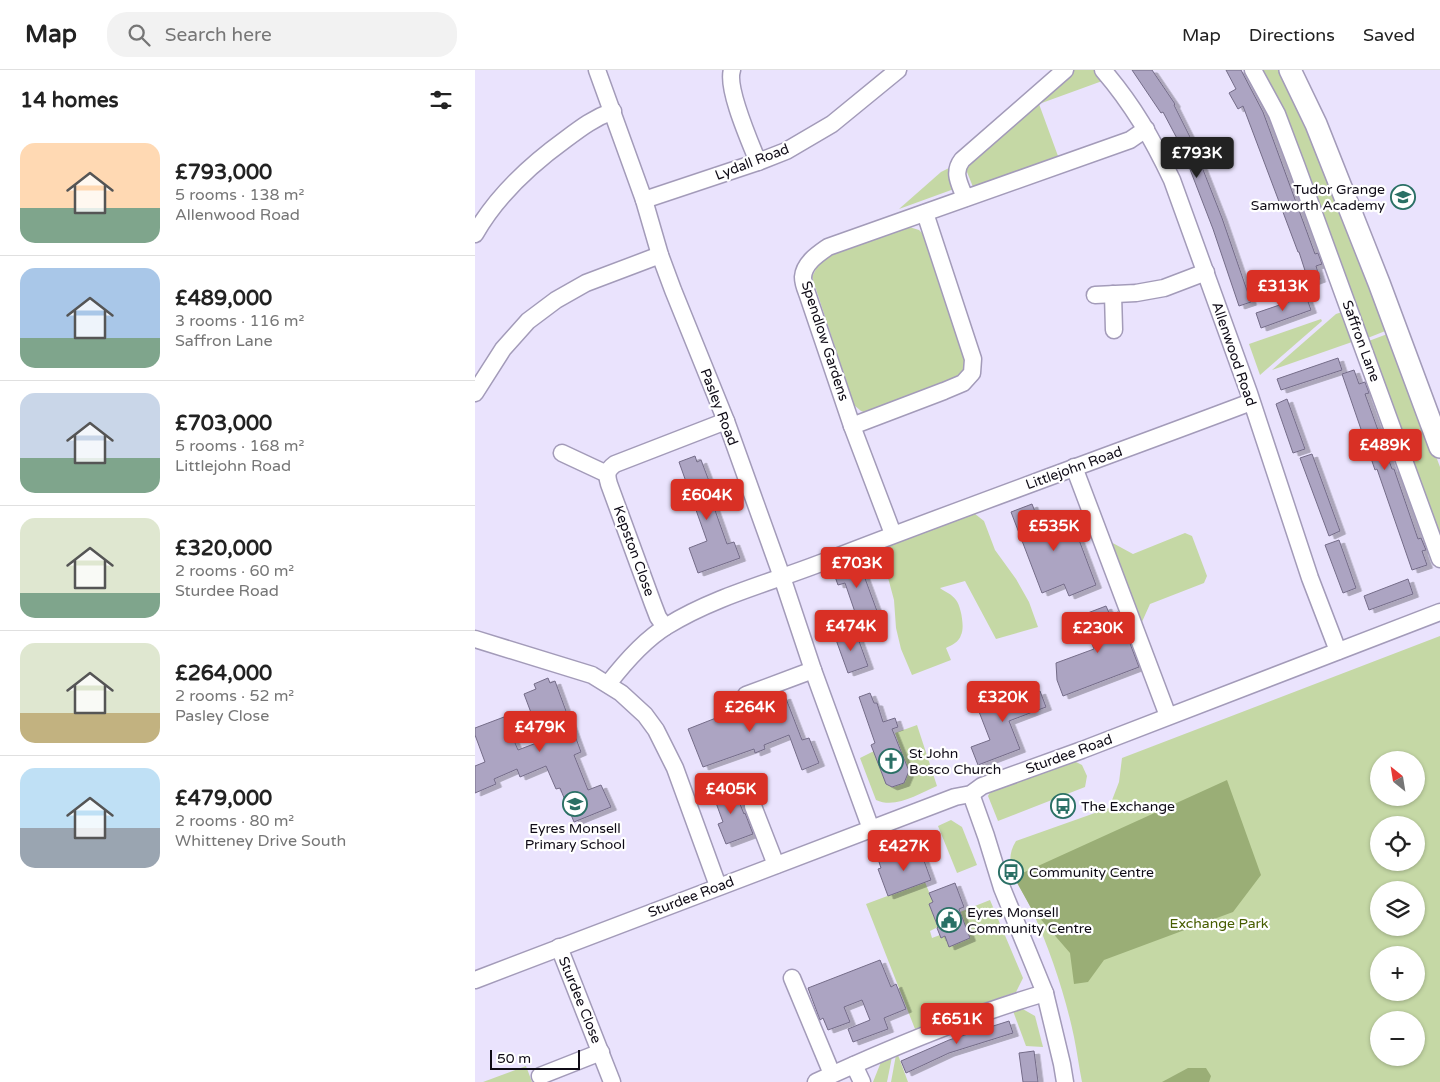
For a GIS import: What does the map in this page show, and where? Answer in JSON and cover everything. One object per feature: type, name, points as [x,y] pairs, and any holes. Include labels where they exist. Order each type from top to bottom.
[{"type":"main road","points":[[1290,70],[1316,124],[1379,283],[1440,447]]},
{"type":"street","name":"Pasley Road","points":[[597,70],[645,200],[660,255],[726,422],[871,829]]},
{"type":"street","points":[[731,70],[732,92],[758,162]]},
{"type":"street","name":"Lydall Road","points":[[645,200],[785,151],[832,124],[898,70]]},
{"type":"street","points":[[965,198],[956,172],[961,160],[1065,70]]},
{"type":"street","name":"Allenwood Road","points":[[1103,70],[1122,93],[1146,129],[1172,180],[1206,272],[1310,578],[1338,651]]},
{"type":"street","name":"Saffron Lane","points":[[1253,70],[1277,114],[1440,558]]},
{"type":"street","points":[[475,234],[506,190],[542,156],[596,117],[613,111]]},
{"type":"street","name":"Spendlow Gardens","points":[[893,534],[852,426],[807,293],[803,277],[807,266],[814,257],[828,247],[1130,140],[1146,129]]},
{"type":"street","points":[[852,426],[945,391],[963,383],[972,373],[973,359],[925,213]]},
{"type":"street","points":[[475,393],[503,349],[528,321],[556,300],[586,283],[660,255]]},
{"type":"street","points":[[1095,295],[1136,293],[1164,288],[1206,272]]},
{"type":"street","points":[[1113,294],[1114,330]]},
{"type":"street","name":"Littlejohn Road","points":[[608,684],[638,650],[665,627],[701,609],[893,534],[1251,402]]},
{"type":"street","points":[[563,453],[607,474],[615,464],[726,422]]},
{"type":"street","points":[[1073,467],[1168,716]]},
{"type":"street","name":"Kepston Close","points":[[607,474],[658,617],[665,627]]},
{"type":"street","name":"Sturdee Road","points":[[475,980],[955,797],[971,794],[983,786],[1083,750],[1440,612]]},
{"type":"street","points":[[475,639],[592,675],[632,702],[645,715],[656,730],[675,768],[718,886]]},
{"type":"street","points":[[746,695],[813,670]]},
{"type":"street","points":[[971,794],[1003,888],[1045,993],[1065,1082]]},
{"type":"street","points":[[753,806],[776,865]]},
{"type":"street","name":"Sturdee Close","points":[[559,948],[612,1082]]},
{"type":"street","points":[[792,978],[832,1074]]},
{"type":"street","points":[[816,1082],[983,1012],[1045,993]]},
{"type":"street","name":"Sturdee Close","points":[[540,1076],[601,1052]]},
{"type":"street","points":[[854,1065],[862,1082]]},
{"type":"green space","points":[[1074,70],[1097,70],[1105,80],[1039,104],[1058,156],[973,187],[965,167]]},
{"type":"green space","points":[[1260,70],[1284,70],[1388,330],[1365,339]]},
{"type":"green space","points":[[949,168],[954,182],[954,189],[899,209],[941,172]]},
{"type":"green space","points":[[906,226],[919,230],[925,236],[969,360],[966,370],[956,381],[869,414],[861,411],[854,405],[812,277],[820,261],[828,255]]},
{"type":"green space","points":[[1342,312],[1352,342],[1272,370],[1336,314]]},
{"type":"green space","points":[[1321,319],[1322,321],[1260,375],[1249,344]]},
{"type":"green space","points":[[1390,333],[1440,467],[1440,541],[1366,342]]},
{"type":"green space","points":[[970,510],[984,521],[995,550],[1016,579],[1029,602],[1038,627],[996,639],[965,581],[940,588],[953,596],[958,603],[962,617],[962,632],[957,641],[946,648],[951,660],[912,675],[901,649],[896,628],[894,600],[883,559],[888,546]]},
{"type":"green space","points":[[1185,533],[1192,536],[1207,576],[1204,583],[1150,604],[1141,624],[1109,541],[1133,554]]},
{"type":"green space","name":"Exchange Park","points":[[1440,636],[1440,1082],[1082,1082],[1070,1021],[1056,972],[1032,910],[1014,877],[1010,859],[1016,841],[1109,808],[1119,782],[1122,758]]},
{"type":"green space","points":[[917,725],[937,786],[899,802],[891,803],[876,800],[860,758],[874,751],[886,784],[892,787],[904,783],[908,770],[895,733]]},
{"type":"green space","points":[[1072,760],[1082,765],[1087,776],[1085,787],[998,821],[988,796],[992,789]]},
{"type":"green space","points":[[1227,780],[1261,875],[1233,912],[1104,960],[1088,982],[1074,984],[1070,953],[1031,908],[1014,877]]},
{"type":"green space","points":[[951,820],[962,827],[977,865],[957,873],[938,826]]},
{"type":"green space","points":[[925,882],[933,902],[929,904],[938,927],[930,931],[932,938],[940,935],[941,938],[945,936],[950,946],[970,938],[960,912],[990,900],[1023,978],[1016,992],[915,1029],[866,904]]},
{"type":"green space","points":[[1021,1008],[1035,1016],[1043,1047],[1026,1046],[1013,1011]]},
{"type":"green space","points":[[896,1055],[898,1055],[908,1082],[891,1082]]},
{"type":"green space","points":[[892,1057],[887,1082],[873,1082],[881,1062]]},
{"type":"green space","points":[[526,1066],[532,1082],[483,1082]]},
{"type":"green space","points":[[1188,1068],[1206,1068],[1211,1076],[1209,1082],[1162,1082]]},
{"type":"building","points":[[1132,70],[1152,70],[1175,104],[1222,218],[1251,302],[1239,306],[1213,229],[1181,146],[1163,112],[1161,113]]},
{"type":"building","points":[[1226,70],[1241,70],[1263,112],[1315,254],[1318,253],[1322,264],[1316,266],[1320,279],[1309,283],[1243,106],[1238,109],[1229,93],[1236,89]]},
{"type":"building","points":[[1306,296],[1311,310],[1261,328],[1256,313]]},
{"type":"building","points":[[1338,358],[1342,370],[1281,390],[1277,379]]},
{"type":"building","points":[[1354,370],[1359,384],[1365,382],[1369,393],[1365,394],[1392,469],[1394,469],[1418,539],[1421,538],[1426,550],[1422,551],[1427,565],[1412,570],[1342,374]]},
{"type":"building","points":[[1287,399],[1305,449],[1293,453],[1276,404]]},
{"type":"building","points":[[1312,454],[1340,531],[1329,536],[1300,458]]},
{"type":"building","points":[[695,456],[697,462],[701,460],[709,481],[705,482],[727,544],[734,542],[740,558],[698,573],[689,548],[707,541],[679,462]]},
{"type":"building","points":[[1032,504],[1041,527],[1070,516],[1096,585],[1069,596],[1064,584],[1042,593],[1011,512]]},
{"type":"building","points":[[1339,540],[1356,588],[1343,593],[1325,545]]},
{"type":"building","points":[[859,562],[877,611],[857,618],[845,583],[838,585],[834,574],[841,572],[840,569]]},
{"type":"building","points":[[1408,579],[1413,594],[1369,610],[1364,596]]},
{"type":"building","points":[[1106,606],[1110,615],[1118,612],[1139,667],[1063,696],[1057,680],[1056,663],[1094,649],[1084,624],[1088,623],[1085,614]]},
{"type":"building","points":[[855,630],[868,666],[848,673],[835,637]]},
{"type":"building","points":[[548,678],[550,683],[555,681],[581,752],[574,755],[588,790],[601,785],[611,807],[574,822],[560,788],[556,789],[546,766],[520,777],[517,769],[494,779],[496,784],[475,793],[475,766],[485,762],[475,735],[475,728],[504,717],[518,750],[547,739],[538,716],[533,718],[524,694],[536,689],[534,684]]},
{"type":"building","points":[[1013,690],[1017,700],[1040,691],[1046,707],[1009,721],[1020,749],[978,765],[971,747],[990,740],[976,704]]},
{"type":"building","points":[[870,693],[874,703],[877,703],[883,722],[895,718],[898,727],[892,729],[909,771],[904,783],[892,787],[886,784],[871,745],[875,743],[859,697]]},
{"type":"building","points":[[785,696],[802,740],[809,738],[819,763],[802,770],[789,735],[764,745],[765,749],[755,753],[754,749],[703,767],[688,729],[721,716],[720,713],[743,704],[755,702],[757,707]]},
{"type":"building","points":[[732,784],[753,834],[726,844],[718,824],[723,822],[712,792]]},
{"type":"building","points":[[919,847],[931,880],[888,896],[878,869],[881,868],[879,862]]},
{"type":"building","name":"Eyres Monsell Community Centre","points":[[955,883],[964,907],[959,909],[970,938],[949,947],[945,936],[941,938],[937,928],[929,904],[933,902],[929,893]]},
{"type":"building","points":[[880,960],[891,987],[896,984],[906,1009],[884,1018],[888,1029],[853,1042],[848,1029],[870,1020],[862,1000],[844,1007],[850,1022],[828,1030],[823,1018],[820,1020],[808,988]]},
{"type":"building","points":[[1009,1021],[1013,1033],[949,1053],[906,1073],[901,1061],[949,1040]]},
{"type":"building","points":[[1034,1051],[1038,1082],[1023,1082],[1019,1053]]},
{"type":"place","name":"Tudor Grange Samworth Academy","points":[[1403,197]]},
{"type":"place","name":"St John Bosco Church","points":[[891,761]]},
{"type":"place","name":"Eyres Monsell Primary School","points":[[575,804]]},
{"type":"place","name":"The Exchange","points":[[1063,806]]},
{"type":"place","name":"Community Centre","points":[[1011,872]]},
{"type":"place","name":"Eyres Monsell Community Centre","points":[[949,920]]}]
